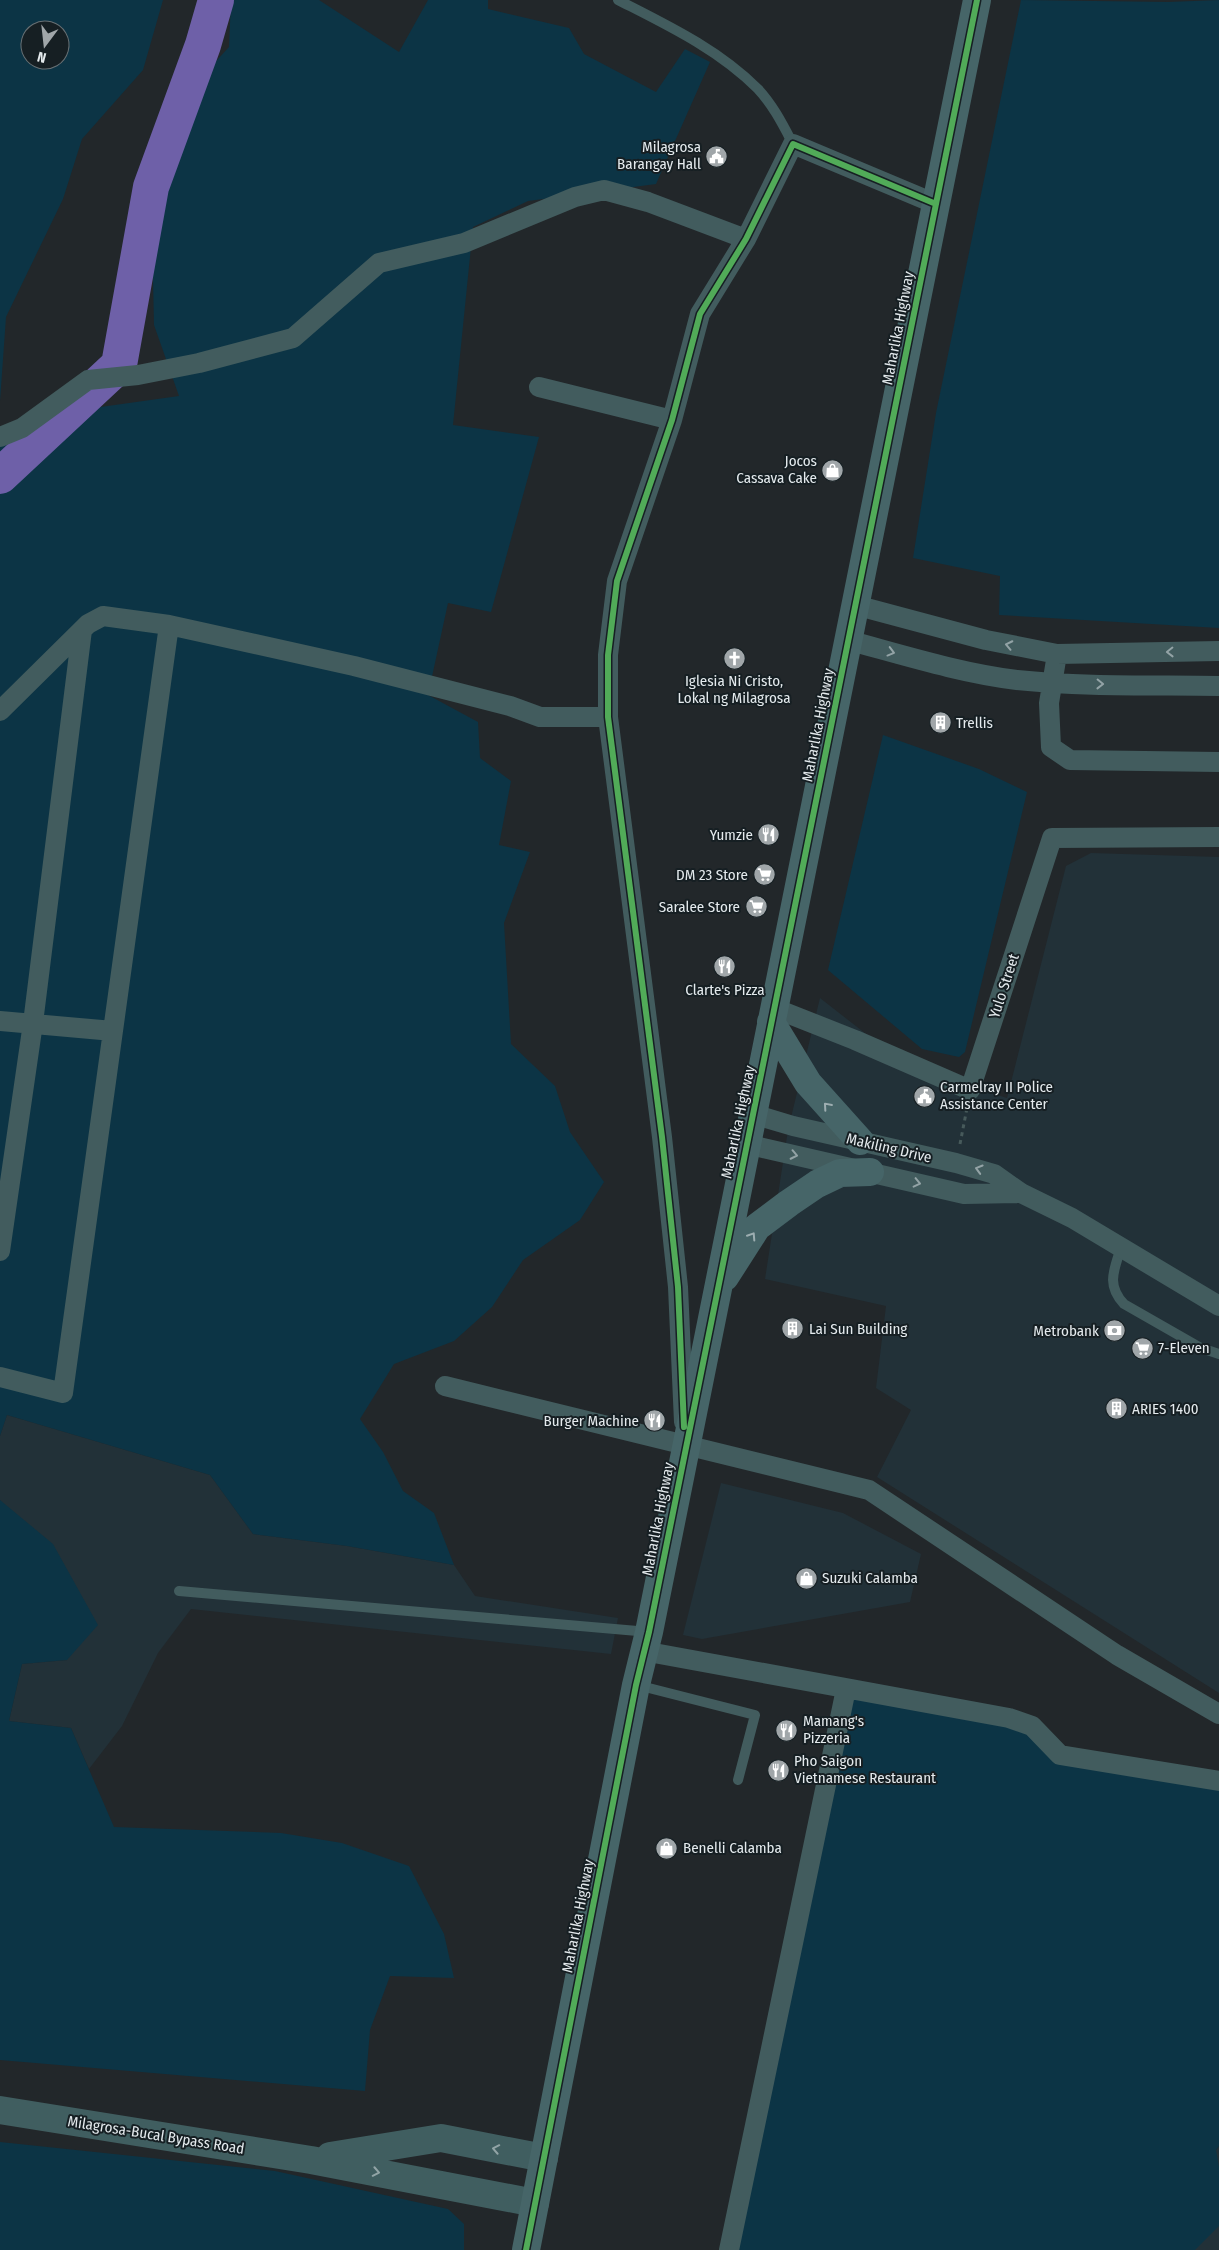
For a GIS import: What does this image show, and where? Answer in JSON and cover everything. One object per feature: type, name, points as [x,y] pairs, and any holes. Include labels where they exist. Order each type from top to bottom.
[{"type":"highway","name":"Maharlika Highway","points":[[526,2250],[636,1685],[977,0]]},
{"type":"highway","points":[[772,1015],[808,1083],[860,1141]]},
{"type":"highway","points":[[716,1291],[757,1227],[817,1184],[840,1173],[870,1172]]},
{"type":"main road","name":"Milagrosa-Bucal Bypass Road","points":[[0,2110],[311,2160],[535,2203]]},
{"type":"main road","name":"Milagrosa-Bucal Bypass Road","points":[[311,2160],[441,2138],[544,2158]]},
{"type":"street","points":[[685,1446],[678,1287],[664,1156],[608,717],[608,655],[616,581],[672,420],[700,314],[746,240],[793,144],[936,204]]},
{"type":"street","points":[[0,436],[22,428],[88,380],[138,375],[199,363],[293,338],[379,263],[464,243],[575,197],[604,190],[648,202],[746,240]]},
{"type":"street","points":[[539,387],[672,420]]},
{"type":"street","points":[[855,605],[986,640],[1057,654],[1219,651]]},
{"type":"street","points":[[0,711],[82,630],[103,616],[169,625],[354,666],[510,706],[540,717],[608,717]]},
{"type":"street","points":[[0,1377],[63,1393],[169,625]]},
{"type":"street","points":[[0,1251],[33,1023],[82,630]]},
{"type":"street","points":[[847,640],[983,674],[1052,683],[1219,686]]},
{"type":"street","points":[[1057,654],[1049,703],[1051,748],[1070,760],[1219,762]]},
{"type":"street","name":"Yulo Street","points":[[970,1090],[1052,838],[1219,837]]},
{"type":"street","points":[[772,1015],[854,1040],[970,1090]]},
{"type":"street","points":[[0,1021],[113,1031]]},
{"type":"street","name":"Makiling Drive","points":[[753,1114],[793,1126],[956,1163],[994,1174],[1021,1193],[1072,1218],[1219,1306]]},
{"type":"street","name":"Makiling Drive","points":[[746,1144],[964,1194],[1021,1193]]},
{"type":"street","points":[[445,1386],[869,1490],[1117,1655],[1219,1714]]},
{"type":"street","points":[[646,1641],[846,1689],[1009,1718],[1032,1726],[1060,1756],[1219,1781]]},
{"type":"street","points":[[729,2250],[846,1689]]},
{"type":"lane","points":[[618,0],[697,41],[729,65],[758,89],[775,110],[793,144]]},
{"type":"lane","points":[[1122,1248],[1113,1275],[1114,1294],[1124,1304],[1201,1348],[1219,1354]]},
{"type":"lane","points":[[179,1591],[646,1641]]},
{"type":"lane","points":[[636,1685],[755,1716],[738,1780]]},
{"type":"path","points":[[956,1163],[970,1090]]},
{"type":"shaded area","points":[[0,0],[163,0],[143,70],[82,139],[63,199],[6,317],[0,401]]},
{"type":"shaded area","points":[[231,0],[319,0],[399,52],[428,0],[488,0],[488,9],[569,28],[584,54],[656,92],[685,49],[710,62],[656,184],[528,201],[473,227],[453,425],[539,437],[491,612],[448,603],[428,695],[478,722],[480,758],[511,781],[499,845],[530,852],[504,923],[511,1044],[555,1086],[570,1132],[604,1182],[580,1220],[523,1260],[492,1307],[454,1341],[394,1364],[360,1419],[383,1452],[403,1491],[434,1513],[454,1565],[347,1546],[253,1534],[210,1475],[7,1415],[0,1436],[0,430],[72,411],[179,396],[154,325],[151,187],[185,95],[229,47]]},
{"type":"shaded area","points":[[1021,0],[1168,2],[1219,0],[1219,628],[999,615],[1000,576],[913,558],[936,413]]},
{"type":"shaded area","points":[[883,735],[979,769],[1027,792],[965,1052],[959,1057],[922,1049],[828,970]]},
{"type":"shaded area","points":[[1091,853],[1219,857],[1219,1693],[877,1477],[911,1410],[876,1388],[886,1306],[765,1279],[788,1130],[820,998],[907,1066],[1007,1098],[1066,866]]},
{"type":"shaded area","points":[[7,1415],[210,1475],[253,1534],[347,1546],[454,1565],[475,1596],[618,1618],[611,1654],[191,1609],[158,1653],[122,1726],[89,1769],[71,1728],[9,1721],[22,1664],[67,1660],[0,1500],[0,1436]]},
{"type":"shaded area","name":"Suzuki Calamba","points":[[721,1483],[843,1513],[921,1554],[910,1602],[702,1639],[683,1635]]},
{"type":"shaded area","points":[[0,1500],[53,1544],[98,1625],[67,1660],[22,1664],[9,1721],[71,1728],[114,1827],[281,1833],[342,1843],[409,1866],[444,1934],[454,1978],[390,1976],[370,2030],[365,2091],[0,2060]]},
{"type":"shaded area","points":[[847,1694],[1007,1717],[1054,1750],[1219,1779],[1219,2146],[1216,2150],[1219,2167],[1219,2226],[1195,2250],[735,2250]]},
{"type":"shaded area","points":[[0,2142],[275,2171],[448,2209],[464,2224],[464,2250],[0,2250]]},
{"type":"shaded area","points":[[1219,2146],[1219,2250],[1184,2250],[1216,2150]]},
{"type":"waterway","points":[[0,476],[119,365],[151,187],[203,45],[216,0]]},
{"type":"cycle path","points":[[526,2250],[636,1685],[649,1632],[977,0]]},
{"type":"cycle path","points":[[684,1427],[678,1287],[662,1137],[608,717],[608,655],[617,581],[672,420],[700,314],[746,239],[793,144],[936,204]]},
{"type":"place","name":"Milagrosa Barangay Hall","points":[[717,156]]},
{"type":"place","name":"Jocos Cassava Cake","points":[[833,470]]},
{"type":"place","name":"Iglesia Ni Cristo, Lokal ng Milagrosa","points":[[734,658]]},
{"type":"place","name":"Trellis","points":[[940,723]]},
{"type":"place","name":"Yumzie","points":[[769,835]]},
{"type":"place","name":"DM 23 Store","points":[[764,875]]},
{"type":"place","name":"Saralee Store","points":[[756,907]]},
{"type":"place","name":"Clarte's Pizza","points":[[725,967]]},
{"type":"place","name":"Carmelray II Police Assistance Center","points":[[924,1096]]},
{"type":"place","name":"Lai Sun Building","points":[[793,1329]]},
{"type":"place","name":"Metrobank","points":[[1115,1331]]},
{"type":"place","name":"7-Eleven","points":[[1142,1348]]},
{"type":"place","name":"ARIES 1400","points":[[1116,1409]]},
{"type":"place","name":"Burger Machine","points":[[655,1421]]},
{"type":"place","name":"Suzuki Calamba","points":[[806,1578]]},
{"type":"place","name":"Mamang's Pizzeria","points":[[787,1730]]},
{"type":"place","name":"Pho Saigon Vietnamese Restaurant","points":[[778,1770]]},
{"type":"place","name":"Benelli Calamba","points":[[667,1848]]}]
